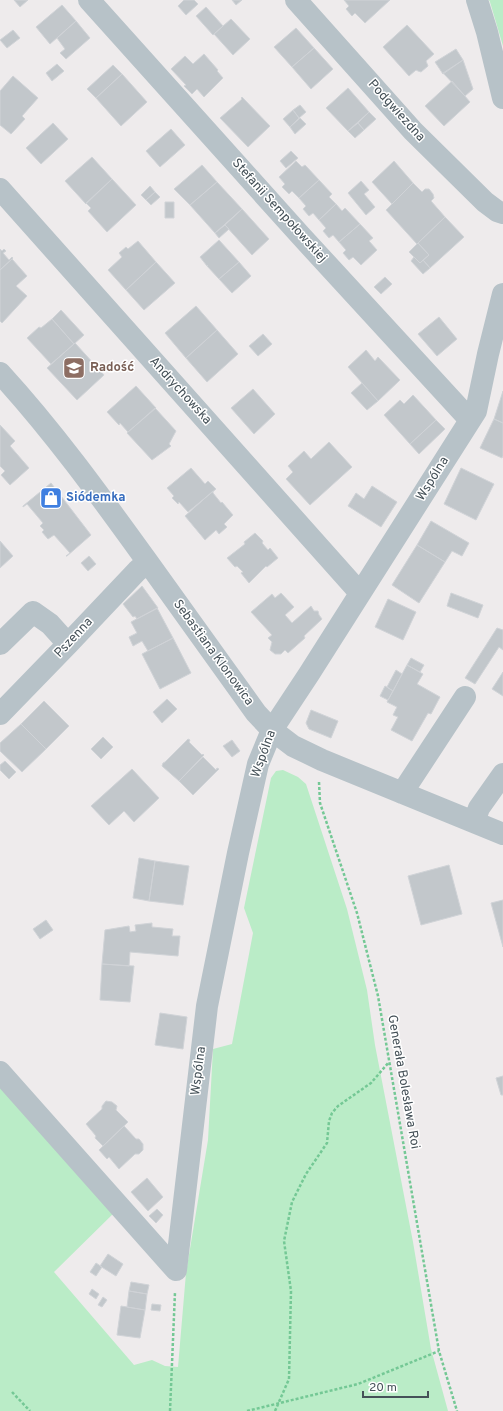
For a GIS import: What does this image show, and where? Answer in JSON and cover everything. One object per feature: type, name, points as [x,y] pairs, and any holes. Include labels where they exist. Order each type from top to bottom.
[{"type":"street","name":"Stefanii Sempołowskiej","points":[[89,0],[295,230],[470,420]]},
{"type":"street","name":"Podgwiezdna","points":[[296,0],[413,132],[485,202],[497,211],[503,213]]},
{"type":"street","points":[[477,0],[487,32],[503,98]]},
{"type":"street","name":"Andrychowska","points":[[0,189],[360,593]]},
{"type":"street","name":"Wspólna","points":[[176,1270],[207,1006],[238,853],[258,764],[272,730],[476,411],[503,294]]},
{"type":"street","name":"Sebastiana Klonowica","points":[[0,373],[28,403],[59,441],[256,713],[272,730],[293,746],[322,760],[503,834]]},
{"type":"street","name":"Pszenna","points":[[0,714],[147,562]]},
{"type":"street","points":[[0,644],[33,612],[50,624],[68,644]]},
{"type":"street","points":[[402,793],[465,697]]},
{"type":"street","points":[[474,822],[479,808],[503,774]]},
{"type":"street","points":[[0,1072],[176,1270]]},
{"type":"path","name":"Generała Bolesława Roi","points":[[322,760],[319,777],[320,803],[357,913],[378,996],[439,1351],[456,1411]]},
{"type":"path","points":[[275,1411],[289,1379],[291,1291],[284,1240],[292,1202],[306,1174],[327,1143],[332,1113],[338,1106],[371,1083],[389,1062]]},
{"type":"path","points":[[170,1411],[176,1270]]},
{"type":"path","points":[[247,1411],[358,1384],[439,1351]]},
{"type":"path","points":[[12,1392],[30,1411]]},
{"type":"green space","points":[[489,0],[503,0],[503,46],[490,2]]},
{"type":"green space","points":[[283,770],[298,777],[306,784],[347,909],[367,990],[375,1045],[413,1242],[431,1349],[448,1411],[0,1411],[0,1080],[117,1210],[54,1272],[134,1365],[152,1360],[165,1366],[178,1367],[186,1273],[208,1140],[213,1049],[232,1044],[253,933],[244,908],[271,778],[276,771]]},
{"type":"building","points":[[14,0],[28,0],[20,7]]},
{"type":"building","points":[[184,0],[194,0],[198,4],[186,15],[178,6]]},
{"type":"building","points":[[232,0],[242,0],[236,5]]},
{"type":"building","points":[[344,0],[390,0],[365,23],[355,13],[352,16],[346,9],[349,6]]},
{"type":"building","points":[[62,5],[76,21],[50,44],[36,27]]},
{"type":"building","points":[[206,7],[223,26],[213,35],[196,16]]},
{"type":"building","points":[[231,19],[250,39],[233,55],[214,34]]},
{"type":"building","points":[[76,21],[90,38],[66,59],[60,53],[65,49],[57,38]]},
{"type":"building","points":[[407,25],[434,54],[426,61],[428,66],[421,72],[416,70],[409,76],[383,47]]},
{"type":"building","points":[[296,28],[314,48],[292,67],[274,47]]},
{"type":"building","points":[[13,30],[20,38],[7,48],[0,40]]},
{"type":"building","points":[[314,48],[333,69],[311,89],[292,67]]},
{"type":"building","points":[[456,49],[463,60],[443,74],[435,62]]},
{"type":"building","points":[[204,54],[223,78],[204,97],[197,89],[192,94],[171,69],[185,56],[193,64]]},
{"type":"building","points":[[463,60],[473,89],[465,96],[443,73]]},
{"type":"building","points":[[57,64],[64,71],[52,81],[46,73]]},
{"type":"building","points":[[113,65],[122,74],[96,98],[87,89]]},
{"type":"building","points":[[122,74],[147,102],[121,126],[96,98]]},
{"type":"building","points":[[13,76],[38,98],[22,116],[25,119],[11,134],[0,125],[0,91]]},
{"type":"building","points":[[452,81],[470,102],[444,126],[425,106]]},
{"type":"building","points":[[348,88],[369,112],[348,131],[326,108]]},
{"type":"building","points":[[242,97],[270,126],[248,147],[220,118],[242,99]]},
{"type":"building","points":[[300,105],[306,112],[299,118],[293,110]]},
{"type":"building","points":[[293,110],[299,118],[290,127],[283,119]]},
{"type":"building","points":[[369,112],[376,119],[364,130],[358,123]]},
{"type":"building","points":[[300,118],[306,124],[295,134],[290,127]]},
{"type":"building","points":[[53,123],[68,139],[41,164],[26,148]]},
{"type":"building","points":[[358,123],[364,130],[355,138],[348,131]]},
{"type":"building","points":[[171,129],[185,145],[160,167],[146,151]]},
{"type":"building","points":[[291,151],[298,158],[286,168],[280,161]]},
{"type":"building","points":[[92,157],[112,179],[86,204],[65,181]]},
{"type":"building","points":[[296,161],[302,167],[305,165],[319,180],[299,198],[292,191],[289,194],[282,187],[285,184],[279,177]]},
{"type":"building","points":[[394,161],[413,183],[392,204],[372,182]]},
{"type":"building","points":[[202,165],[217,182],[190,205],[174,189]]},
{"type":"building","points":[[112,179],[136,205],[107,232],[88,211],[91,208],[86,203]]},
{"type":"building","points":[[319,180],[332,194],[329,197],[336,204],[319,220],[313,213],[309,216],[303,209],[306,206],[299,198]]},
{"type":"building","points":[[361,181],[369,190],[364,194],[375,207],[366,215],[348,193]]},
{"type":"building","points":[[217,182],[242,209],[215,233],[190,205]]},
{"type":"building","points":[[413,183],[422,192],[425,189],[429,189],[434,198],[431,201],[445,217],[417,244],[386,210]]},
{"type":"building","points":[[150,186],[155,192],[146,200],[141,195]]},
{"type":"building","points":[[155,192],[160,197],[151,205],[146,200]]},
{"type":"building","points":[[165,202],[174,202],[174,218],[165,218]]},
{"type":"building","points":[[336,204],[342,211],[345,208],[360,224],[339,242],[333,235],[329,238],[323,231],[326,228],[319,220]]},
{"type":"building","points":[[242,209],[269,239],[252,255],[225,225]]},
{"type":"building","points":[[445,217],[464,237],[430,268],[423,260],[429,255],[418,243]]},
{"type":"building","points":[[360,224],[373,238],[369,241],[377,250],[361,265],[353,257],[349,260],[343,253],[346,250],[339,242]]},
{"type":"building","points":[[225,225],[229,229],[219,238],[215,233]]},
{"type":"building","points":[[219,240],[239,262],[219,279],[200,257]]},
{"type":"building","points":[[138,241],[156,262],[126,290],[108,270],[122,257],[119,253],[126,247],[128,249]]},
{"type":"building","points":[[418,243],[429,255],[420,263],[409,252]]},
{"type":"building","points":[[0,249],[2,251],[4,249],[6,251],[3,253],[9,260],[12,257],[13,258],[0,270]]},
{"type":"building","points":[[414,257],[420,263],[423,260],[430,268],[423,274],[411,261]]},
{"type":"building","points":[[12,259],[27,276],[16,286],[27,296],[2,323],[0,321],[0,270]]},
{"type":"building","points":[[156,262],[175,283],[144,310],[126,290]]},
{"type":"building","points":[[239,262],[251,276],[232,293],[219,279]]},
{"type":"building","points":[[385,277],[392,284],[381,294],[374,287]]},
{"type":"building","points":[[196,306],[217,330],[186,358],[165,333]]},
{"type":"building","points":[[61,310],[84,335],[74,344],[52,319]]},
{"type":"building","points":[[439,317],[457,339],[437,356],[418,334]]},
{"type":"building","points":[[52,319],[74,344],[51,364],[27,338],[39,327],[41,328]]},
{"type":"building","points":[[217,330],[238,354],[207,382],[186,358]]},
{"type":"building","points":[[263,334],[272,344],[258,356],[249,346]]},
{"type":"building","points":[[75,343],[104,375],[77,400],[47,368]]},
{"type":"building","points":[[366,350],[375,361],[378,357],[400,380],[378,401],[348,367]]},
{"type":"building","points":[[362,383],[378,401],[367,410],[351,393]]},
{"type":"building","points":[[136,386],[156,408],[128,432],[107,412]]},
{"type":"building","points":[[253,389],[275,414],[254,434],[231,408]]},
{"type":"building","points":[[503,391],[503,423],[494,419]]},
{"type":"building","points":[[413,395],[436,420],[410,444],[384,415],[400,400],[404,404]]},
{"type":"building","points":[[155,408],[176,431],[169,444],[171,446],[152,460],[127,433]]},
{"type":"building","points":[[494,419],[503,423],[502,458],[480,448]]},
{"type":"building","points":[[436,420],[445,429],[419,454],[410,444]]},
{"type":"building","points":[[0,425],[15,441],[10,446],[29,468],[10,485],[1,475],[5,471],[0,466]]},
{"type":"building","points":[[329,442],[352,467],[310,505],[286,479],[293,472],[288,466],[304,451],[311,459]]},
{"type":"building","points":[[191,468],[205,484],[208,481],[216,489],[188,512],[179,502],[178,504],[172,498],[174,496],[167,488]]},
{"type":"building","points":[[461,468],[494,484],[476,520],[444,504]]},
{"type":"building","points":[[51,483],[91,535],[67,556],[70,553],[54,535],[48,539],[42,532],[44,530],[40,526],[43,523],[27,504],[23,507]]},
{"type":"building","points":[[372,486],[397,502],[381,527],[348,506],[356,493],[364,499]]},
{"type":"building","points":[[213,491],[221,503],[222,502],[233,515],[224,524],[227,527],[219,534],[216,530],[205,540],[185,516]]},
{"type":"building","points":[[431,521],[469,543],[462,556],[452,551],[445,562],[417,545]]},
{"type":"building","points":[[255,533],[263,541],[262,543],[268,550],[270,548],[278,558],[267,567],[266,566],[249,583],[241,573],[243,572],[237,566],[235,567],[227,558],[245,544],[244,542]]},
{"type":"building","points":[[0,541],[13,556],[0,568]]},
{"type":"building","points":[[417,545],[445,562],[419,603],[392,585]]},
{"type":"building","points":[[89,556],[96,564],[88,571],[81,563]]},
{"type":"building","points":[[142,586],[158,608],[137,619],[135,616],[133,617],[123,604]]},
{"type":"building","points":[[281,593],[294,607],[285,615],[292,623],[311,606],[314,611],[318,611],[322,619],[304,636],[305,638],[288,653],[285,650],[281,654],[275,654],[270,650],[272,642],[268,638],[272,635],[251,612],[272,594],[275,598]]},
{"type":"building","points":[[451,593],[483,605],[478,618],[447,606]]},
{"type":"building","points":[[388,599],[416,612],[403,640],[375,627]]},
{"type":"building","points":[[157,608],[173,638],[148,651],[142,641],[133,646],[129,637],[137,633],[131,622]]},
{"type":"building","points":[[497,628],[503,630],[503,650],[499,647],[475,684],[465,678]]},
{"type":"building","points":[[173,638],[191,673],[160,689],[142,654]]},
{"type":"building","points":[[411,658],[424,665],[420,672],[407,665]]},
{"type":"building","points":[[407,665],[423,674],[417,684],[440,697],[431,714],[428,713],[412,741],[391,730],[398,717],[393,715],[397,707],[387,702]]},
{"type":"building","points":[[396,670],[402,674],[393,691],[387,687]]},
{"type":"building","points":[[503,672],[503,696],[492,689]]},
{"type":"building","points":[[385,686],[393,691],[388,700],[380,696]]},
{"type":"building","points":[[167,699],[177,709],[162,723],[153,712]]},
{"type":"building","points":[[44,701],[69,726],[46,749],[21,724]]},
{"type":"building","points":[[311,710],[338,721],[331,738],[309,729],[306,723]]},
{"type":"building","points":[[21,724],[46,749],[22,772],[0,751],[0,743]]},
{"type":"building","points":[[103,737],[113,747],[101,759],[91,749]]},
{"type":"building","points":[[188,739],[190,740],[189,742],[202,755],[204,755],[179,781],[162,766],[163,763]]},
{"type":"building","points":[[232,740],[240,751],[232,757],[223,746]]},
{"type":"building","points":[[203,757],[216,770],[217,768],[219,769],[193,795],[179,781]]},
{"type":"building","points":[[5,761],[16,772],[9,779],[0,770],[0,765]]},
{"type":"building","points":[[132,769],[159,798],[134,822],[124,811],[109,825],[91,806]]},
{"type":"building","points":[[139,858],[155,861],[149,901],[133,898]]},
{"type":"building","points":[[155,861],[189,866],[183,905],[149,901]]},
{"type":"building","points":[[449,865],[462,914],[421,925],[408,876]]},
{"type":"building","points":[[503,900],[503,947],[491,903]]},
{"type":"building","points":[[46,920],[53,930],[40,939],[33,929]]},
{"type":"building","points":[[152,923],[152,927],[173,929],[172,936],[180,936],[178,956],[130,952],[129,966],[102,964],[105,930],[129,926],[130,932],[136,931],[135,925]]},
{"type":"building","points":[[102,964],[134,966],[130,1002],[100,1000]]},
{"type":"building","points":[[160,1013],[187,1017],[183,1049],[155,1045]]},
{"type":"building","points":[[503,1076],[503,1095],[501,1095],[496,1078]]},
{"type":"building","points":[[106,1101],[112,1102],[117,1106],[116,1110],[128,1122],[103,1146],[95,1138],[96,1136],[86,1124],[102,1109],[102,1106]]},
{"type":"building","points":[[124,1126],[143,1144],[143,1150],[139,1154],[135,1154],[119,1169],[109,1157],[107,1159],[99,1150]]},
{"type":"building","points":[[147,1178],[163,1197],[148,1211],[131,1192]]},
{"type":"building","points":[[157,1209],[163,1215],[156,1223],[149,1216]]},
{"type":"building","points":[[108,1254],[123,1264],[116,1276],[100,1266]]},
{"type":"building","points":[[96,1263],[102,1267],[96,1276],[90,1272]]},
{"type":"building","points":[[131,1282],[149,1285],[147,1294],[129,1291]]},
{"type":"building","points":[[92,1289],[99,1294],[96,1299],[89,1294]]},
{"type":"building","points":[[129,1291],[147,1294],[145,1310],[127,1307]]},
{"type":"building","points":[[103,1297],[107,1300],[102,1307],[98,1305]]},
{"type":"building","points":[[152,1304],[161,1305],[160,1311],[151,1310]]},
{"type":"building","points":[[121,1306],[145,1310],[140,1338],[117,1335]]},
{"type":"place","name":"Radość","points":[[74,368]]},
{"type":"place","name":"Siódemka","points":[[51,498]]}]
